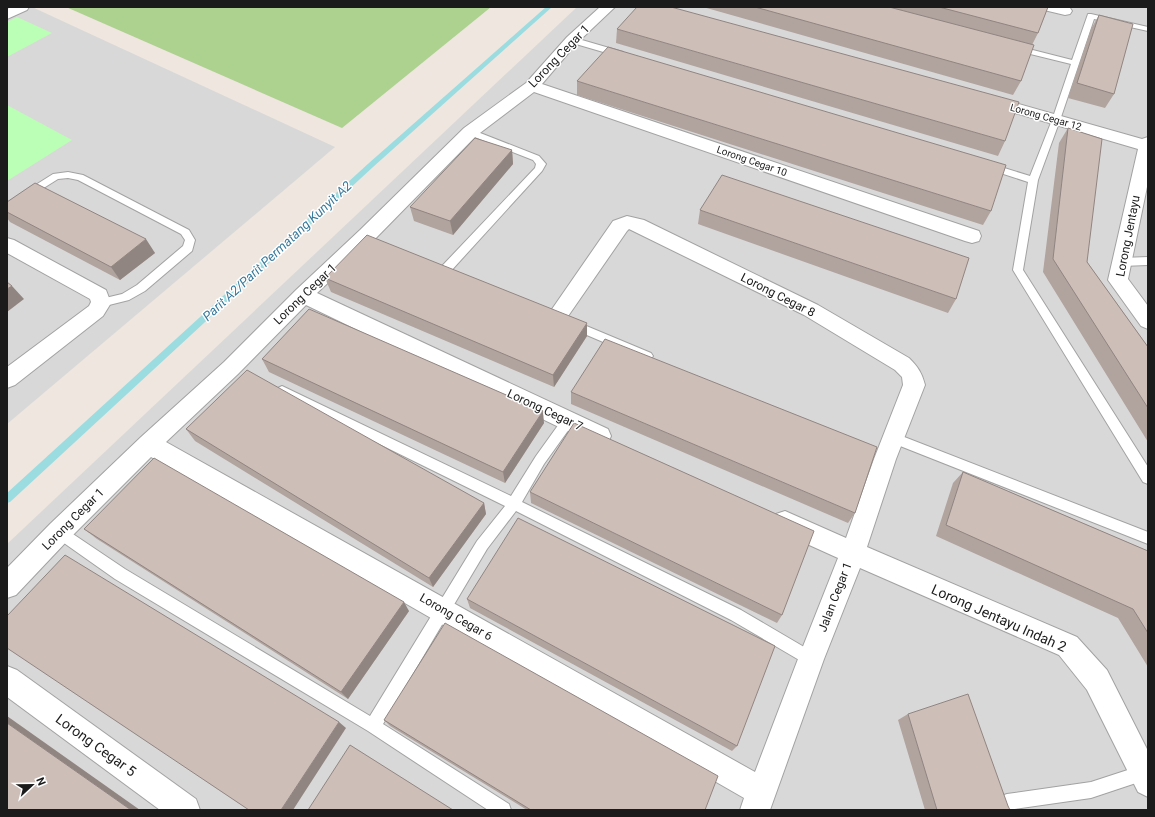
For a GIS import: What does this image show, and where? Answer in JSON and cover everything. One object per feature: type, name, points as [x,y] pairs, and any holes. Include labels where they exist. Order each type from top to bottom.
[{"type":"street","points":[[7,15],[22,7]]},
{"type":"street","name":"Lorong Cegar 1","points":[[7,586],[59,532],[149,444],[238,371],[303,295],[370,237],[470,132],[532,86],[572,40],[608,7]]},
{"type":"street","points":[[1049,7],[1065,11]]},
{"type":"street","name":"Lorong Cegar 10","points":[[532,86],[972,236]]},
{"type":"street","name":"Lorong Cegar 12","points":[[973,96],[1148,144]]},
{"type":"street","name":"Lorong Jentayu","points":[[1148,144],[1118,280],[1148,321]]},
{"type":"street","name":"Lorong Cegar 8","points":[[553,316],[620,226],[627,222],[637,225],[811,310],[902,364],[912,374],[914,385]]},
{"type":"street","points":[[7,245],[99,295],[101,303],[96,311],[7,379]]},
{"type":"street","name":"Lorong Cegar 7","points":[[303,295],[618,444]]},
{"type":"street","name":"Jalan Cegar 1","points":[[759,801],[811,659],[853,553],[883,450],[914,385]]},
{"type":"street","name":"Lorong Cegar 6","points":[[149,444],[443,610],[759,801]]},
{"type":"street","points":[[767,514],[853,553]]},
{"type":"street","name":"Lorong Jentayu Indah 2","points":[[853,553],[1068,646],[1096,680],[1146,778]]},
{"type":"street","name":"Lorong Cegar 5","points":[[7,680],[185,810]]},
{"type":"lane","points":[[1148,29],[1091,16],[1056,120],[1033,180],[1018,270],[1148,478]]},
{"type":"lane","points":[[572,40],[625,56]]},
{"type":"lane","points":[[1008,46],[1076,63]]},
{"type":"lane","points":[[460,275],[442,268],[539,169],[541,164],[536,158],[470,132]]},
{"type":"lane","points":[[980,164],[1033,180]]},
{"type":"lane","points":[[7,208],[56,176],[68,175],[80,177],[185,232],[190,240],[188,248],[141,288],[125,297],[101,303]]},
{"type":"lane","points":[[1122,262],[1148,261]]},
{"type":"lane","points":[[553,316],[659,361]]},
{"type":"lane","points":[[272,386],[514,504],[736,615],[811,659]]},
{"type":"lane","points":[[373,726],[482,545],[514,504],[540,460],[568,421]]},
{"type":"lane","points":[[883,450],[1148,538]]},
{"type":"lane","points":[[59,532],[120,574],[373,726],[504,810]]},
{"type":"lane","points":[[1007,802],[1091,790],[1146,778]]},
{"type":"shaded area","points":[[7,7],[32,7],[335,147],[7,424]]},
{"type":"shaded area","points":[[577,7],[1148,7],[1148,810],[7,810],[7,544]]},
{"type":"green space","points":[[66,7],[491,7],[342,128]]},
{"type":"green space","points":[[17,17],[52,33],[7,57],[7,22]]},
{"type":"green space","points":[[7,105],[72,140],[7,181]]},
{"type":"building","points":[[637,7],[671,7],[1019,102],[1005,141],[617,29]]},
{"type":"building","points":[[755,7],[889,7],[1034,45],[1021,81]]},
{"type":"building","points":[[939,7],[1048,7],[1038,33]]},
{"type":"building","points":[[1099,15],[1133,24],[1114,94],[1077,83]]},
{"type":"building","points":[[608,47],[1006,165],[991,211],[577,81]]},
{"type":"building","points":[[1068,128],[1102,139],[1087,262],[1148,347],[1148,408],[1053,259]]},
{"type":"building","points":[[475,138],[512,150],[450,221],[410,207]]},
{"type":"building","points":[[722,175],[969,258],[956,299],[700,210]]},
{"type":"building","points":[[35,183],[146,239],[111,267],[7,212],[7,202]]},
{"type":"building","points":[[367,235],[587,323],[553,375],[325,278]]},
{"type":"building","points":[[7,282],[12,286],[7,289]]},
{"type":"building","points":[[309,309],[543,411],[503,472],[262,359]]},
{"type":"building","points":[[605,339],[877,447],[855,513],[571,392]]},
{"type":"building","points":[[247,370],[484,503],[429,578],[186,429]]},
{"type":"building","points":[[574,423],[814,531],[782,615],[530,492]]},
{"type":"building","points":[[154,458],[404,602],[341,692],[84,529]]},
{"type":"building","points":[[963,472],[1148,551],[1148,633],[1133,609],[946,525]]},
{"type":"building","points":[[518,518],[775,646],[737,746],[467,599]]},
{"type":"building","points":[[65,555],[339,722],[281,810],[249,810],[7,648],[7,616]]},
{"type":"building","points":[[445,623],[718,776],[705,810],[531,810],[384,720]]},
{"type":"building","points":[[968,694],[1010,810],[937,810],[908,714]]},
{"type":"building","points":[[7,723],[131,810],[7,810]]},
{"type":"building","points":[[350,745],[453,810],[308,810]]},
{"type":"waterway","name":"Parit A2/Parit Permatang Kunyit A2","points":[[7,499],[371,165],[549,7]]}]
